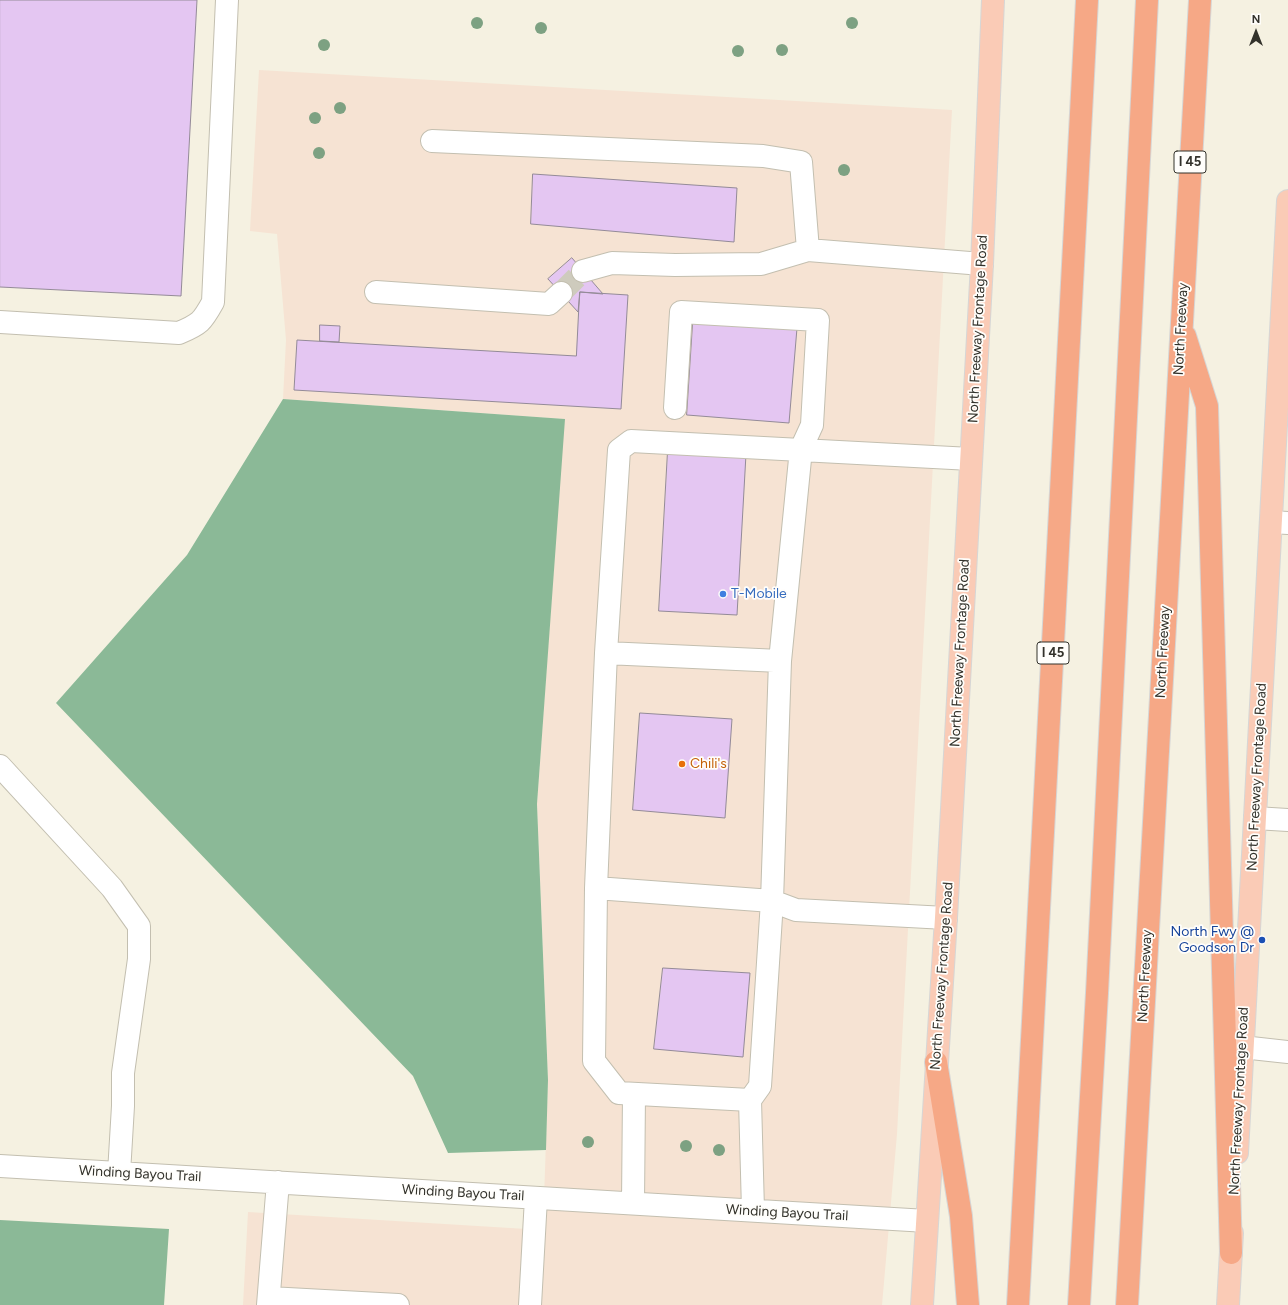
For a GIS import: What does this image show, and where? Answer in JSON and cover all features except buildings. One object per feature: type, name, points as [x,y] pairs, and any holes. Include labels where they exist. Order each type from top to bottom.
[{"type":"highway","name":"I 45","points":[[1018,1305],[1087,0]]},
{"type":"highway","points":[[1079,1305],[1098,993],[1147,0]]},
{"type":"highway","name":"North Freeway","points":[[1126,1305],[1200,0]]},
{"type":"highway","points":[[1181,325],[1207,406],[1231,1253]]},
{"type":"highway","points":[[936,1062],[961,1216],[968,1305]]},
{"type":"main road","name":"North Freeway Frontage Road","points":[[922,1305],[946,918],[982,264],[993,0]]},
{"type":"main road","name":"North Freeway Frontage Road","points":[[1228,1305],[1255,818],[1279,522],[1288,202]]},
{"type":"street","points":[[0,322],[179,333],[197,325],[204,318],[213,302],[227,0]]},
{"type":"street","points":[[432,140],[763,156],[801,162],[808,250]]},
{"type":"street","points":[[583,271],[612,263],[674,265],[761,264],[808,250],[982,264]]},
{"type":"street","points":[[376,292],[549,304],[561,293]]},
{"type":"street","points":[[675,408],[681,312],[818,320],[812,425],[801,450],[780,661],[772,901],[760,1086],[750,1100],[753,1210]]},
{"type":"street","points":[[750,1100],[619,1093],[594,1061],[596,888],[606,653],[619,450],[631,441],[971,459]]},
{"type":"street","points":[[606,653],[780,661]]},
{"type":"street","points":[[0,766],[112,888],[139,926],[139,959],[123,1073],[123,1106],[119,1173]]},
{"type":"street","points":[[1255,818],[1288,820]]},
{"type":"street","points":[[596,888],[772,901],[796,910],[946,918]]},
{"type":"street","points":[[1242,1047],[1288,1052]]},
{"type":"street","points":[[633,1203],[634,1094]]},
{"type":"street","name":"Winding Bayou Trail","points":[[0,1166],[927,1221]]},
{"type":"street","points":[[278,1182],[269,1301],[398,1305]]},
{"type":"street","points":[[530,1305],[536,1198]]},
{"type":"shaded area","points":[[259,70],[952,110],[897,1134],[882,1305],[243,1305],[248,1212],[543,1230],[548,1080],[537,804],[564,419],[283,399],[286,340],[277,234],[250,231]]},
{"type":"green space","points":[[283,399],[565,419],[537,804],[548,1080],[546,1150],[448,1153],[413,1076],[56,703],[187,555]]},
{"type":"green space","points":[[0,1220],[169,1229],[164,1305],[0,1305]]},
{"type":"tunnel","points":[[561,293],[583,271]]},
{"type":"place","name":"T-Mobile","points":[[723,594]]},
{"type":"place","name":"Chili's","points":[[682,764]]},
{"type":"place","name":"North Fwy @ Goodson Dr","points":[[1262,940]]}]
